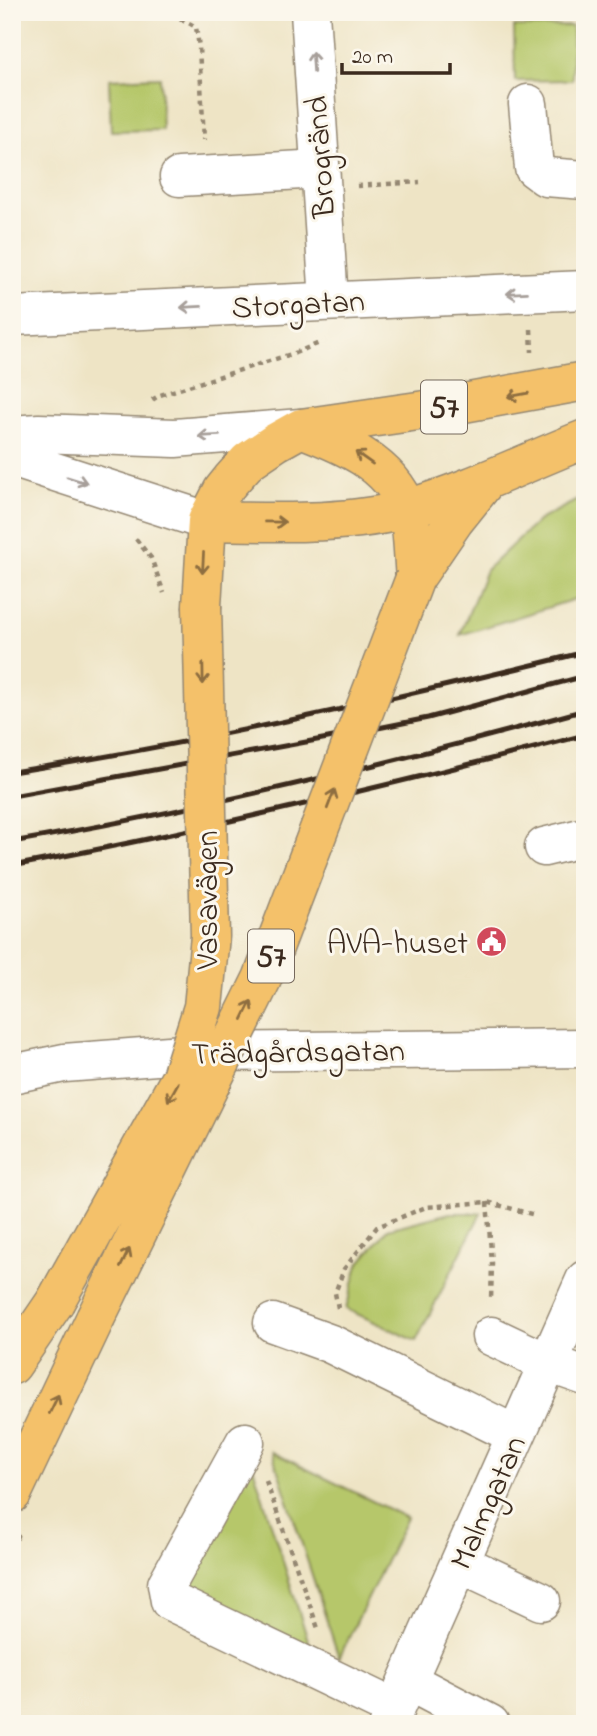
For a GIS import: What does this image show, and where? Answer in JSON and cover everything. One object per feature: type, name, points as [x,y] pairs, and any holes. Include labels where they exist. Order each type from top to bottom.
[{"type":"main road","name":"57","points":[[301,428],[438,408],[585,381]]},
{"type":"main road","points":[[207,521],[301,522],[349,519],[408,509],[389,478],[365,457],[335,441],[301,428]]},
{"type":"main road","name":"Vasavägen","points":[[12,1365],[55,1301],[181,1077],[203,1007],[210,936],[202,606],[207,521],[223,490],[248,461],[301,428]]},
{"type":"main road","name":"57","points":[[415,578],[408,509],[585,439]]},
{"type":"main road","name":"57","points":[[415,578],[454,521],[488,479]]},
{"type":"main road","name":"Vasavägen","points":[[18,1479],[262,979],[415,578]]},
{"type":"main road","name":"Vasavägen","points":[[12,1429],[22,1445],[18,1479]]},
{"type":"street","name":"Brogränd","points":[[310,12],[329,301]]},
{"type":"street","points":[[528,104],[534,169],[545,177],[585,180]]},
{"type":"street","points":[[192,176],[320,179]]},
{"type":"street","name":"Storgatan","points":[[12,316],[585,290]]},
{"type":"street","points":[[12,435],[39,433],[175,438],[301,428]]},
{"type":"street","points":[[12,458],[207,521]]},
{"type":"street","points":[[544,847],[585,836]]},
{"type":"street","name":"Trädgårdsgatan","points":[[12,1074],[64,1063],[209,1052],[585,1048]]},
{"type":"street","name":"Malmgatan","points":[[397,1705],[585,1280]]},
{"type":"street","points":[[273,1323],[331,1345],[516,1435]]},
{"type":"street","points":[[491,1336],[548,1363],[585,1376]]},
{"type":"street","points":[[245,1442],[167,1584],[170,1601],[330,1678],[397,1705],[489,1724]]},
{"type":"street","points":[[460,1563],[541,1601]]},
{"type":"path","points":[[104,14],[138,12]]},
{"type":"path","points":[[151,12],[176,16],[196,27],[200,47],[192,176]]},
{"type":"path","points":[[320,179],[420,182]]},
{"type":"path","points":[[143,406],[160,395],[295,353],[331,338],[329,301]]},
{"type":"path","points":[[136,539],[151,558],[164,596]]},
{"type":"path","points":[[487,1202],[492,1263],[491,1336]]},
{"type":"path","points":[[331,1345],[342,1321],[335,1293],[344,1269],[377,1227],[426,1207],[487,1202],[535,1215]]},
{"type":"path","points":[[245,1442],[253,1445],[301,1578],[326,1655],[330,1678]]},
{"type":"green space","points":[[572,26],[572,80],[515,81],[514,27]]},
{"type":"green space","points":[[160,77],[162,130],[111,131],[109,79]]},
{"type":"green space","points":[[585,496],[585,596],[460,635],[486,570],[539,520]]},
{"type":"green space","points":[[450,1213],[481,1213],[416,1341],[346,1309],[358,1265],[388,1229]]},
{"type":"green space","points":[[272,1452],[407,1518],[339,1658]]},
{"type":"green space","points":[[249,1454],[312,1653],[190,1599],[181,1584]]},
{"type":"railway","points":[[12,772],[300,718],[585,652]]},
{"type":"railway","points":[[12,796],[428,718],[585,676]]},
{"type":"railway","points":[[12,842],[156,815],[300,783],[585,710]]},
{"type":"railway","points":[[12,866],[300,805],[585,735]]},
{"type":"place","name":"AVA-huset","points":[[491,942]]}]
